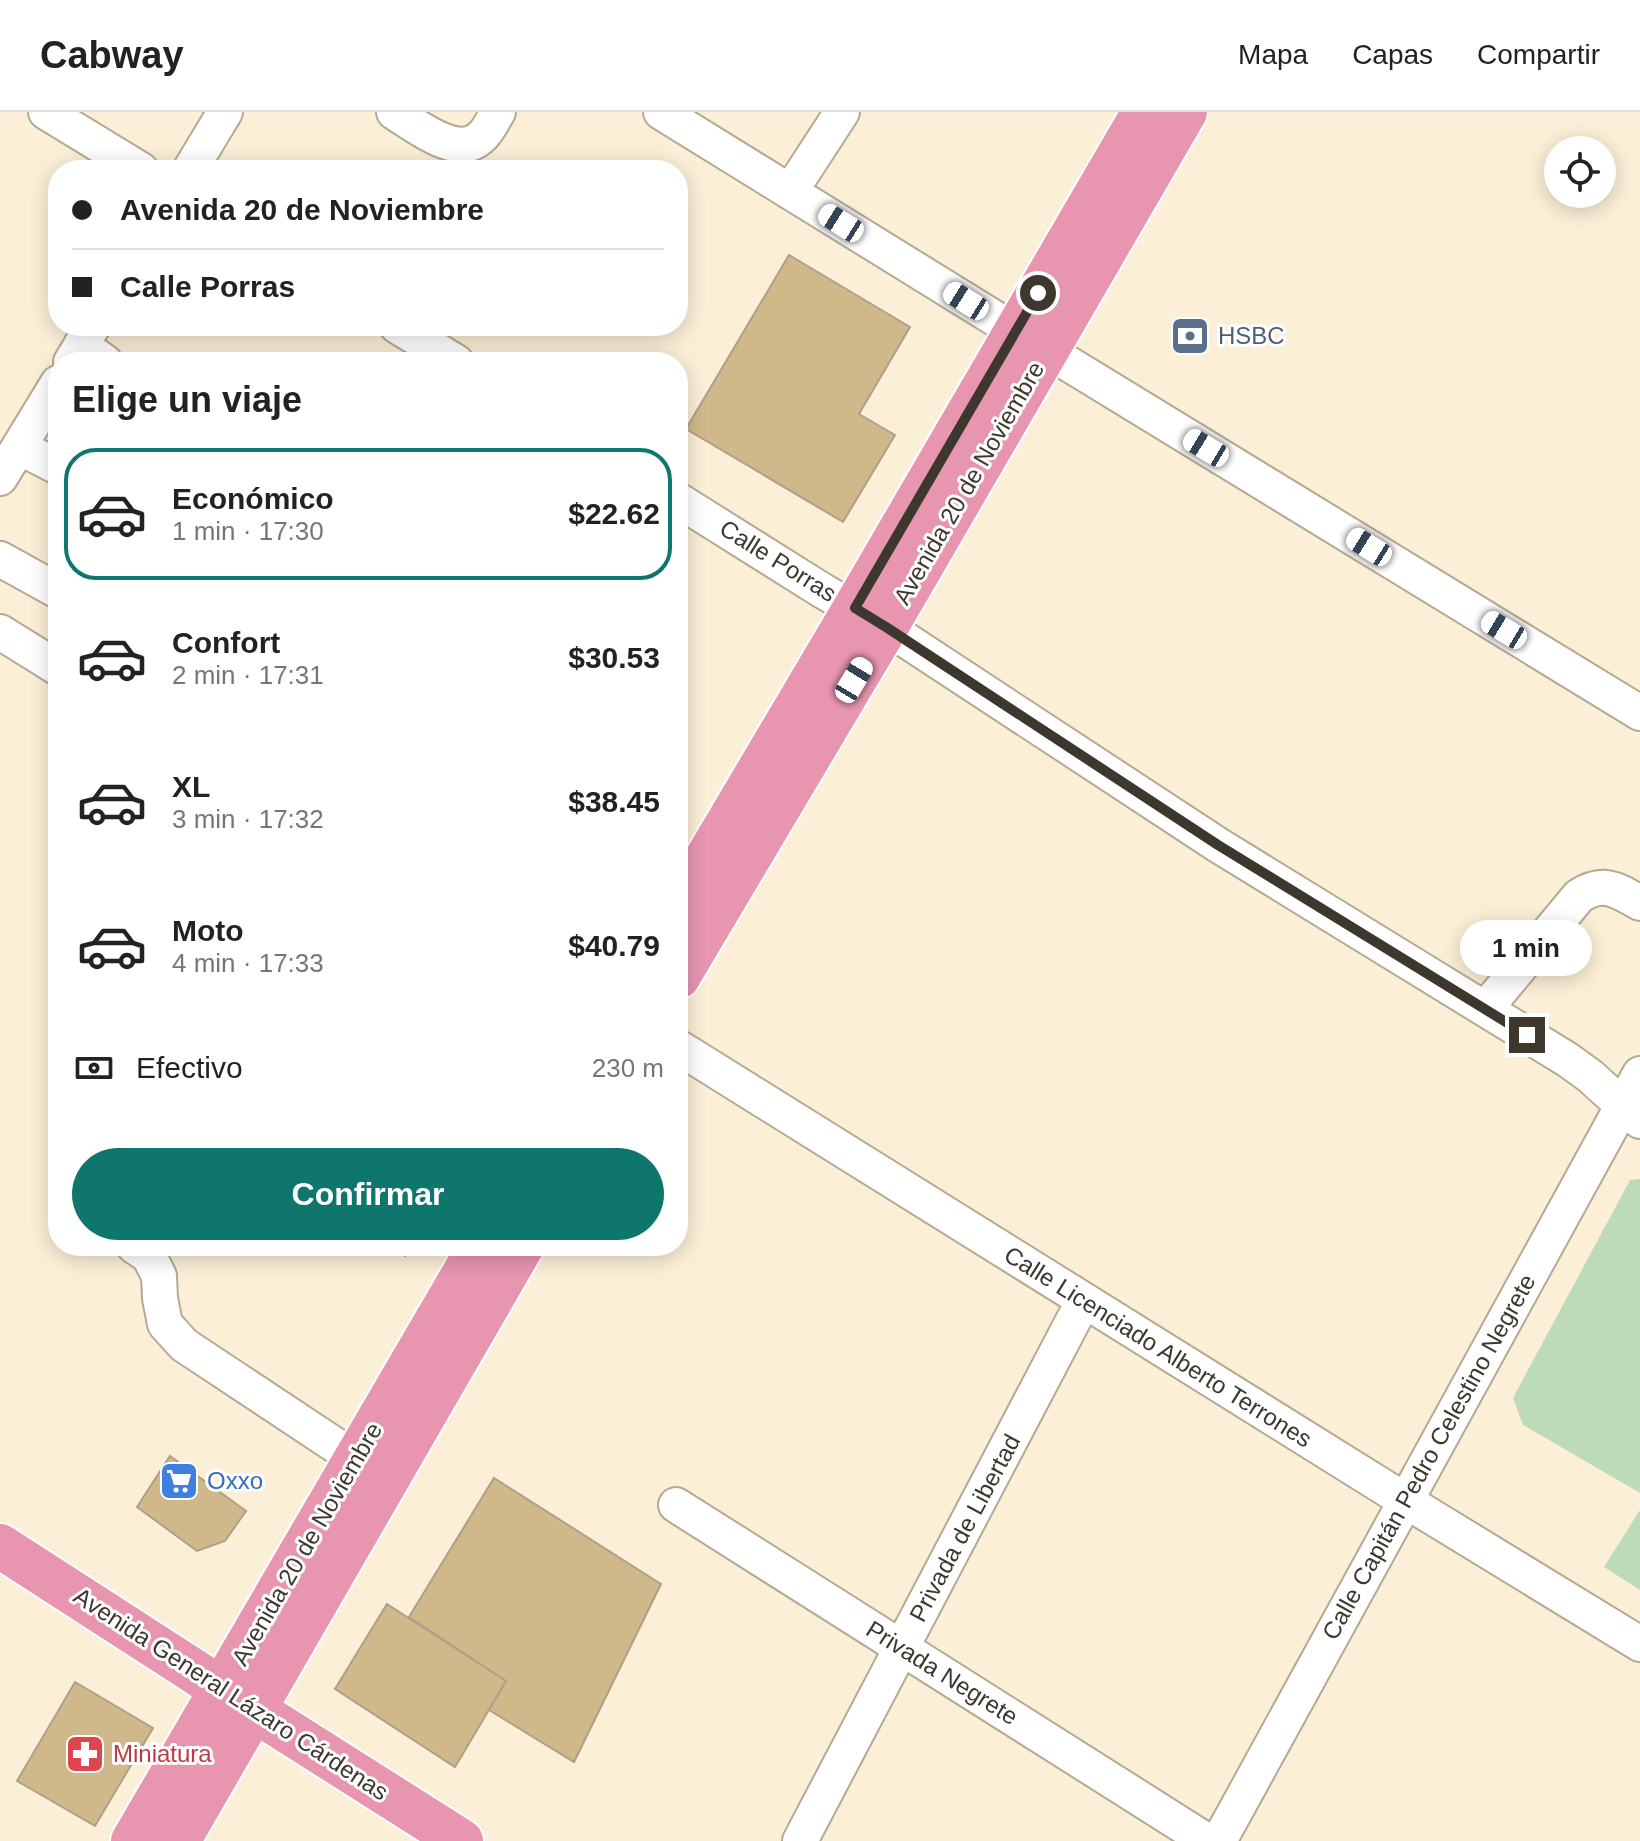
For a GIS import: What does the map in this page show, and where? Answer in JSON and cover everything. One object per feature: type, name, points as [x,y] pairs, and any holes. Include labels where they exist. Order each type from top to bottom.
[{"type":"main road","name":"Avenida 20 de Noviembre","points":[[1031,341],[1144,112]]},
{"type":"main road","name":"Avenida 20 de Noviembre","points":[[688,958],[870,617],[1031,341],[1185,112]]},
{"type":"main road","name":"Avenida 20 de Noviembre","points":[[688,892],[870,617]]},
{"type":"main road","name":"Avenida 20 de Noviembre","points":[[178,1841],[238,1700],[356,1459],[474,1256]]},
{"type":"main road","name":"Avenida 20 de Noviembre","points":[[133,1841],[238,1700],[516,1256]]},
{"type":"main road","name":"Avenida General Lázaro Cárdenas","points":[[0,1546],[461,1841]]},
{"type":"street","points":[[46,112],[125,160]]},
{"type":"street","points":[[196,160],[225,112]]},
{"type":"street","points":[[394,112],[448,144],[464,145],[483,137],[498,112]]},
{"type":"street","points":[[661,112],[1640,713]]},
{"type":"street","points":[[790,192],[842,112]]},
{"type":"street","points":[[413,336],[440,352]]},
{"type":"street","points":[[0,478],[48,399]]},
{"type":"street","points":[[19,447],[48,462]]},
{"type":"street","name":"Calle Porras","points":[[688,506],[870,617],[1218,845],[1568,1060],[1631,1114]]},
{"type":"street","points":[[0,559],[48,585]]},
{"type":"street","points":[[0,632],[48,662]]},
{"type":"street","points":[[1485,1009],[1571,903],[1588,889],[1617,889],[1640,903]]},
{"type":"street","name":"Calle Licenciado Alberto Terrones","points":[[688,1053],[1640,1644]]},
{"type":"street","name":"Calle Capitán Pedro Celestino Negrete","points":[[1219,1841],[1406,1501],[1631,1114],[1640,1074]]},
{"type":"street","points":[[149,1256],[159,1276],[165,1324],[184,1345],[356,1459]]},
{"type":"street","name":"Privada de Libertad","points":[[800,1841],[1084,1300]]},
{"type":"street","name":"Privada Negrete","points":[[676,1505],[1207,1841]]},
{"type":"green space","points":[[1640,1179],[1640,1493],[1523,1425],[1513,1398],[1630,1180]]},
{"type":"green space","points":[[1640,1510],[1640,1590],[1604,1567]]},
{"type":"building","points":[[789,255],[910,327],[859,414],[895,435],[843,522],[688,430]]},
{"type":"building","name":"Oxxo","points":[[170,1456],[246,1511],[225,1541],[197,1551],[137,1507]]},
{"type":"building","points":[[494,1478],[661,1584],[574,1762],[489,1710],[506,1681],[409,1617]]},
{"type":"building","points":[[387,1604],[506,1681],[455,1767],[335,1689]]},
{"type":"building","name":"Miniatura","points":[[75,1682],[153,1728],[95,1826],[17,1781]]},
{"type":"place","name":"HSBC","points":[[1190,336]]},
{"type":"place","name":"Oxxo","points":[[179,1481]]},
{"type":"place","name":"Miniatura","points":[[85,1754]]},
{"type":"route","points":[[1038,293],[855,608],[1218,845],[1527,1035]]}]
